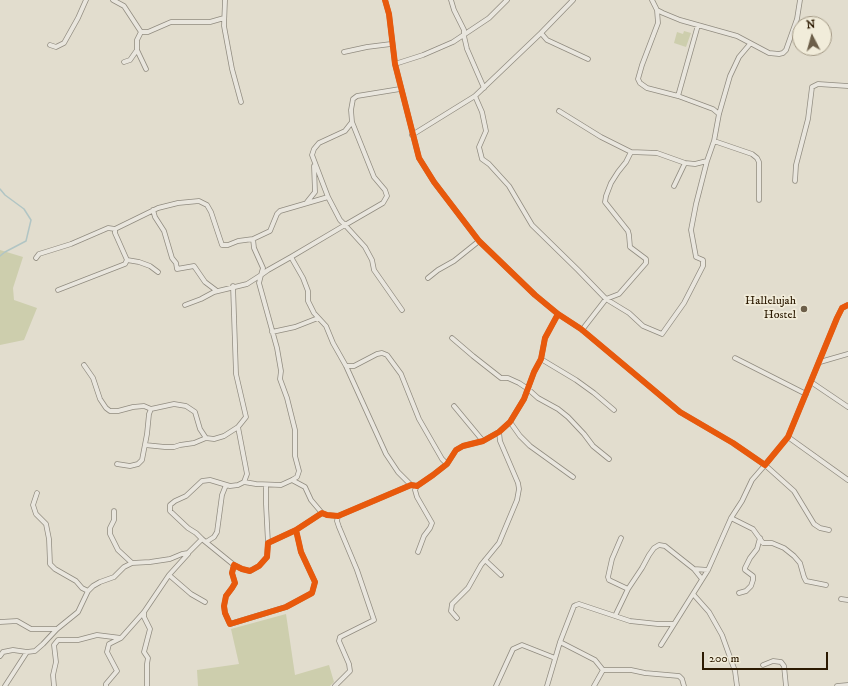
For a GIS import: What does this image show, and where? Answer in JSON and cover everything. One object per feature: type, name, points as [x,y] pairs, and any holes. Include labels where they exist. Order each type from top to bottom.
[{"type":"street","points":[[50,45],[56,47],[64,43],[86,0]]},
{"type":"street","points":[[113,0],[124,6],[141,32]]},
{"type":"street","points":[[225,0],[224,18],[232,69],[241,102]]},
{"type":"street","points":[[385,0],[389,14],[394,64],[419,158],[434,182],[479,241],[535,295],[558,314],[582,330],[680,412],[765,465],[794,492],[814,524],[820,528],[829,530]]},
{"type":"street","points":[[451,0],[454,10],[464,30],[467,49],[484,88]]},
{"type":"street","points":[[394,64],[424,55],[464,36],[489,18],[506,0]]},
{"type":"street","points":[[652,0],[657,10],[658,23],[638,79],[640,83],[647,88],[678,96],[713,109],[719,114]]},
{"type":"street","points":[[657,10],[680,20],[737,36],[769,53],[783,53],[786,50],[797,19],[800,0]]},
{"type":"street","points":[[412,134],[475,96],[541,33],[571,1]]},
{"type":"street","points":[[141,32],[148,32],[171,22],[210,22],[224,18]]},
{"type":"street","points":[[678,96],[698,25]]},
{"type":"street","points":[[141,32],[137,40],[137,50],[146,69]]},
{"type":"street","points":[[541,33],[547,40],[588,60]]},
{"type":"street","points":[[344,52],[391,44]]},
{"type":"street","points":[[475,96],[482,112],[486,131],[479,147],[482,159],[489,164],[509,186],[532,225],[606,299],[629,313],[643,326],[662,334],[684,303],[703,266],[702,260],[696,257],[691,230],[707,161],[714,141],[719,114],[730,76],[739,57],[750,44]]},
{"type":"street","points":[[124,62],[130,60],[137,50]]},
{"type":"street","points":[[795,181],[796,165],[808,119],[812,87],[818,84],[848,86]]},
{"type":"street","points":[[185,305],[202,299],[217,291],[233,286],[247,284],[345,224],[383,203],[387,196],[385,190],[374,177],[352,122],[351,110],[353,99],[356,96],[400,89]]},
{"type":"street","points":[[559,111],[601,137],[631,152],[657,153],[685,163],[695,164],[707,161]]},
{"type":"street","points":[[352,122],[345,131],[320,143],[314,149],[312,155],[328,197],[340,220],[365,247],[372,260],[374,270],[402,310]]},
{"type":"street","points":[[714,141],[752,154],[758,158],[759,200]]},
{"type":"street","points":[[582,330],[606,299],[618,294],[646,263],[646,259],[630,247],[628,231],[605,202],[611,183],[626,162],[631,152]]},
{"type":"street","points":[[306,202],[315,192],[316,181],[314,162]]},
{"type":"street","points":[[674,186],[685,163]]},
{"type":"street","points":[[36,258],[39,254],[71,244],[108,228],[115,229],[158,208],[178,203],[199,201],[206,205],[211,212],[222,245],[228,245],[253,238],[270,230],[277,214],[280,211],[306,202],[328,197]]},
{"type":"street","points":[[153,210],[155,217],[164,231],[177,269],[194,266],[205,282],[217,291]]},
{"type":"street","points":[[115,229],[115,233],[127,260]]},
{"type":"street","points":[[253,238],[254,248],[263,268],[259,283],[277,348],[280,379],[287,398],[294,430],[295,456],[299,471],[297,477],[281,485],[266,485],[244,482],[238,485],[226,485],[210,480],[202,480],[186,496],[170,505],[170,511],[176,518],[234,565],[250,571],[259,566],[267,557],[266,485]]},
{"type":"street","points":[[428,278],[479,241]]},
{"type":"street","points":[[291,257],[303,278],[308,291],[308,301],[314,313],[326,326],[386,454],[398,472],[411,485]]},
{"type":"street","points":[[127,260],[150,266],[158,272]]},
{"type":"street","points":[[58,290],[126,264],[127,260]]},
{"type":"street","points":[[145,445],[174,447],[180,444],[194,443],[206,438],[214,439],[224,436],[238,427],[246,417],[236,374],[233,286]]},
{"type":"street","points":[[661,644],[708,570],[731,518],[742,501],[752,480],[788,437],[837,318],[842,308],[848,305]]},
{"type":"street","points":[[292,480],[305,487],[311,500],[322,513],[338,516],[411,485],[417,486],[447,464],[456,450],[463,446],[483,441],[499,432],[510,422],[524,399],[534,372],[541,359],[546,338],[558,314]]},
{"type":"street","points":[[272,332],[295,327],[318,318]]},
{"type":"street","points":[[452,338],[501,378],[508,378],[528,389],[538,398],[551,404],[568,417],[593,446],[609,460]]},
{"type":"street","points":[[346,366],[354,366],[377,354],[382,353],[387,355],[401,374],[419,419],[442,459],[447,464]]},
{"type":"street","points":[[820,362],[848,354]]},
{"type":"street","points":[[735,358],[806,394]]},
{"type":"street","points":[[541,359],[582,384],[614,410]]},
{"type":"street","points":[[84,365],[93,378],[100,399],[110,411],[144,406],[152,409],[174,404],[186,406],[195,412],[200,429],[206,438]]},
{"type":"street","points":[[811,382],[848,407]]},
{"type":"street","points":[[454,406],[483,441]]},
{"type":"street","points":[[117,464],[130,466],[138,464],[142,460],[149,414],[152,409]]},
{"type":"street","points":[[510,422],[520,436],[530,446],[573,477]]},
{"type":"street","points":[[238,427],[247,474],[244,482]]},
{"type":"street","points":[[457,618],[451,611],[452,604],[468,588],[485,560],[499,543],[517,500],[519,489],[518,483],[500,441],[499,432]]},
{"type":"street","points":[[788,437],[848,480]]},
{"type":"street","points":[[106,686],[117,671],[107,652],[109,644],[121,638],[144,612],[169,575],[188,553],[204,541],[214,537],[222,495],[226,485]]},
{"type":"street","points":[[417,486],[417,497],[432,523],[424,536],[418,552]]},
{"type":"street","points":[[37,493],[34,505],[36,514],[46,524],[49,539],[50,564],[54,569],[76,581],[82,588],[88,591]]},
{"type":"street","points":[[114,511],[114,520],[110,528],[110,534],[118,550],[132,563]]},
{"type":"street","points":[[268,543],[296,530],[322,513]]},
{"type":"street","points":[[335,686],[350,671],[339,641],[340,637],[374,620],[339,527],[337,521],[338,516]]},
{"type":"street","points":[[731,518],[753,529],[763,543],[772,543],[784,548],[794,556],[800,563],[806,581],[826,585]]},
{"type":"street","points":[[234,565],[232,573],[235,583],[226,596],[224,606],[225,613],[230,624],[286,607],[312,593],[315,582],[301,552],[296,530]]},
{"type":"street","points":[[621,538],[612,558],[608,577],[609,580],[628,590]]},
{"type":"street","points":[[739,593],[746,591],[754,580],[753,576],[745,570],[745,568],[756,549],[760,538]]},
{"type":"street","points":[[615,616],[628,590],[649,555],[654,548],[659,545],[665,546],[694,569],[702,580]]},
{"type":"street","points":[[0,656],[3,652],[13,650],[27,652],[35,651],[57,629],[78,612],[88,591],[100,582],[114,577],[124,567],[132,563],[170,559],[188,553]]},
{"type":"street","points":[[485,560],[502,575]]},
{"type":"street","points":[[694,569],[708,570]]},
{"type":"street","points":[[169,575],[191,594],[205,602]]},
{"type":"street","points":[[693,594],[709,612],[722,635],[735,671],[737,686]]},
{"type":"street","points":[[841,599],[848,600]]},
{"type":"street","points":[[547,686],[560,642],[574,606],[576,605],[579,604],[630,621],[674,624]]},
{"type":"street","points":[[144,612],[144,617],[150,629],[144,652],[148,658],[147,686]]},
{"type":"street","points":[[0,622],[17,621],[31,629],[57,629]]},
{"type":"street","points":[[54,686],[53,676],[56,662],[54,645],[58,640],[78,640],[98,635],[121,638]]},
{"type":"street","points":[[560,642],[595,660],[603,670]]},
{"type":"street","points":[[496,686],[513,649],[522,645],[555,658]]},
{"type":"street","points":[[5,686],[27,652]]},
{"type":"street","points":[[763,664],[773,661],[781,662],[784,666],[786,686]]},
{"type":"street","points":[[594,686],[603,670]]},
{"type":"street","points":[[603,670],[631,670],[645,673],[679,676],[682,679],[684,686]]},
{"type":"street","points":[[837,686],[848,685]]},
{"type":"green space","points":[[684,31],[691,33],[686,47],[674,43],[677,32],[683,34]]},
{"type":"green space","points":[[0,250],[23,257],[13,288],[14,300],[37,308],[24,340],[0,345]]},
{"type":"green space","points":[[286,614],[295,675],[329,665],[334,682],[330,686],[198,686],[197,670],[239,664],[231,629]]},
{"type":"waterway","points":[[0,189],[5,195],[24,209],[31,220],[26,241],[0,256]]},
{"type":"cycle path","points":[[385,0],[389,14],[395,64],[419,158],[434,182],[479,241],[535,295],[558,314],[581,329],[680,412],[733,443],[765,465],[788,437],[837,318],[842,308],[848,305]]},
{"type":"cycle path","points":[[296,530],[268,543],[267,557],[259,566],[250,571],[234,565],[232,573],[235,583],[226,596],[224,606],[225,613],[230,624],[286,607],[312,593],[315,582],[301,552],[296,530],[322,513],[338,516],[411,485],[417,486],[447,464],[456,450],[463,446],[483,441],[499,432],[510,422],[524,399],[534,372],[541,359],[545,338],[558,314]]},
{"type":"place","name":"Hallelujah Hostel","points":[[804,309]]}]
